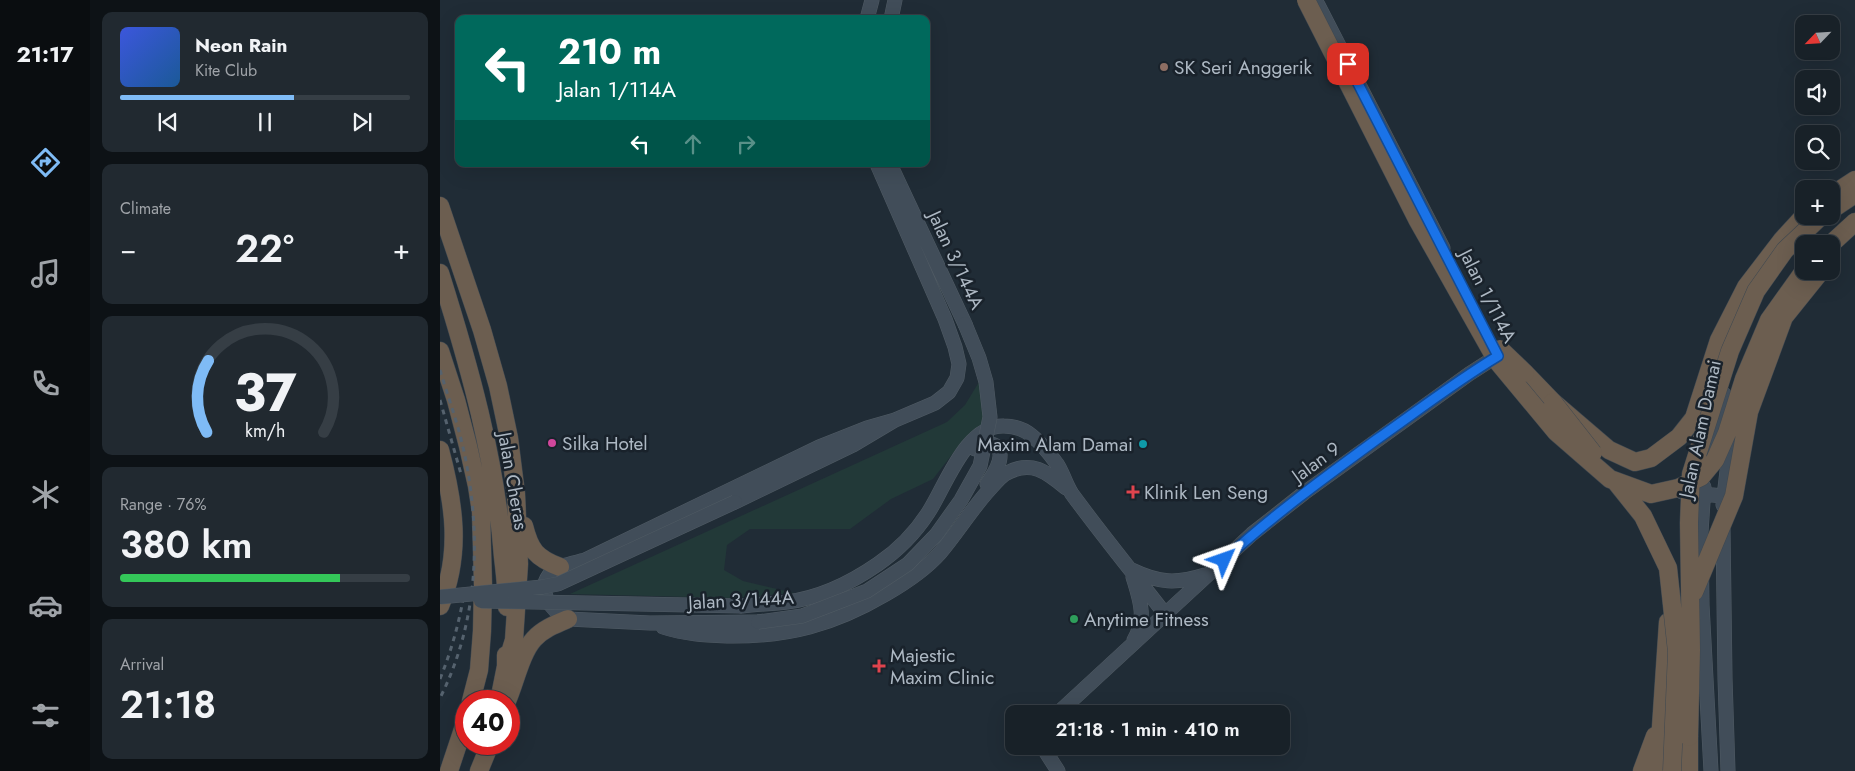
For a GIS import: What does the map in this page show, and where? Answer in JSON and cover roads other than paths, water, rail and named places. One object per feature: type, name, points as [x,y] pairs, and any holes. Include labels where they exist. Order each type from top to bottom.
[{"type":"highway","points":[[1307,0],[1418,217],[1502,352],[1552,402],[1609,450],[1635,462],[1651,458],[1679,437],[1694,418],[1719,340],[1746,287],[1796,225]]},
{"type":"highway","points":[[1307,0],[1417,219],[1497,361],[1556,432],[1610,479],[1639,522],[1661,567],[1669,626],[1658,771]]},
{"type":"highway","points":[[1840,190],[1855,180]]},
{"type":"highway","points":[[1840,204],[1855,194]]},
{"type":"highway","points":[[440,206],[482,330],[498,386],[509,438],[516,494],[520,564],[514,640],[506,666]]},
{"type":"highway","points":[[1840,236],[1855,222]]},
{"type":"highway","points":[[1689,771],[1691,641],[1689,523],[1691,474],[1730,351],[1756,291],[1785,250],[1812,225]]},
{"type":"highway","points":[[1840,250],[1855,237]]},
{"type":"highway","name":"Jalan Cheras","points":[[440,273],[459,334],[490,457],[498,501],[507,600],[506,666],[501,690]]},
{"type":"highway","points":[[1610,479],[1651,494],[1678,488],[1701,477],[1715,460],[1723,442],[1744,379],[1769,320],[1798,280]]},
{"type":"highway","points":[[1677,652],[1696,584],[1734,496],[1749,412],[1784,317],[1814,280]]},
{"type":"highway","name":"Jalan Cheras","points":[[440,351],[456,400],[478,486],[483,585],[479,670],[474,690]]},
{"type":"highway","points":[[1552,402],[1643,516],[1668,568],[1677,652],[1672,771]]},
{"type":"highway","points":[[440,450],[448,480],[454,526],[451,570],[440,606]]},
{"type":"highway","points":[[516,494],[530,547],[538,556],[560,567]]},
{"type":"highway","points":[[511,690],[525,654],[533,640],[545,629],[568,619]]},
{"type":"highway","points":[[1642,771],[1662,716]]},
{"type":"highway","points":[[449,771],[455,753]]},
{"type":"highway","points":[[479,771],[486,755]]},
{"type":"street","points":[[868,15],[872,0]]},
{"type":"street","points":[[892,15],[895,0]]},
{"type":"street","name":"Jalan 1/114A","points":[[1316,0],[1498,356],[1532,412],[1552,438],[1588,468],[1603,475],[1670,491],[1724,496]]},
{"type":"street","name":"Jalan 3/144A","points":[[560,567],[585,560],[820,447],[867,428],[895,420],[935,403],[949,392],[957,378],[959,364],[955,347],[945,319],[878,167]]},
{"type":"street","name":"Jalan 3/144A","points":[[568,619],[650,623],[758,622],[802,616],[867,591],[908,564],[936,535],[961,500],[980,466],[990,417],[986,382],[979,358],[965,324],[891,167]]},
{"type":"street","name":"Jalan Alam Damai","points":[[1711,771],[1702,605],[1702,495],[1729,370],[1755,306],[1791,254],[1825,221],[1855,200]]},
{"type":"street","points":[[1834,235],[1855,217]]},
{"type":"street","name":"Jalan Alam Damai","points":[[1728,771],[1725,678],[1724,496],[1729,454],[1751,365],[1773,310],[1795,278]]},
{"type":"street","name":"Jalan 9","points":[[1067,705],[1252,534],[1304,493],[1469,374],[1498,356]]},
{"type":"street","name":"Jalan 3/144A","points":[[440,599],[558,584],[853,445],[895,420]]},
{"type":"street","points":[[440,599],[742,606],[788,602],[820,594],[851,581],[872,568],[906,540],[928,514],[964,450],[984,431],[998,425],[1025,431],[1039,443],[1057,464],[1070,492]]},
{"type":"street","points":[[944,483],[978,446],[991,443],[997,447],[1000,454],[999,462],[972,509]]},
{"type":"street","points":[[650,623],[683,633],[757,636],[784,633],[829,622],[865,606],[899,587],[925,568],[940,553],[972,509],[999,479],[1005,474],[1021,468],[1035,468],[1046,472],[1070,492],[1165,614]]},
{"type":"street","points":[[1670,491],[1690,512],[1701,532]]},
{"type":"street","points":[[560,567],[553,570],[548,577],[545,588],[546,598],[558,615],[568,619]]},
{"type":"street","points":[[1130,569],[1150,578],[1168,582],[1187,581],[1211,573]]},
{"type":"street","points":[[1130,569],[1142,608],[1139,631],[1130,647]]},
{"type":"street","points":[[1048,755],[1058,771]]},
{"type":"railway","points":[[440,370],[462,443],[473,508],[474,540],[474,573],[470,605],[463,637],[453,668],[440,698]]},
{"type":"railway","points":[[440,400],[461,474]]},
{"type":"railway","points":[[440,679],[455,634],[465,588]]},
{"type":"place","name":"SK Seri Anggerik","points":[[1164,67]]},
{"type":"place","name":"Silka Hotel","points":[[552,443]]},
{"type":"place","name":"Maxim Alam Damai","points":[[1143,444]]},
{"type":"place","name":"Klinik Len Seng","points":[[1133,492]]},
{"type":"place","name":"Anytime Fitness","points":[[1074,619]]},
{"type":"place","name":"Majestic Maxim Clinic","points":[[879,666]]}]
